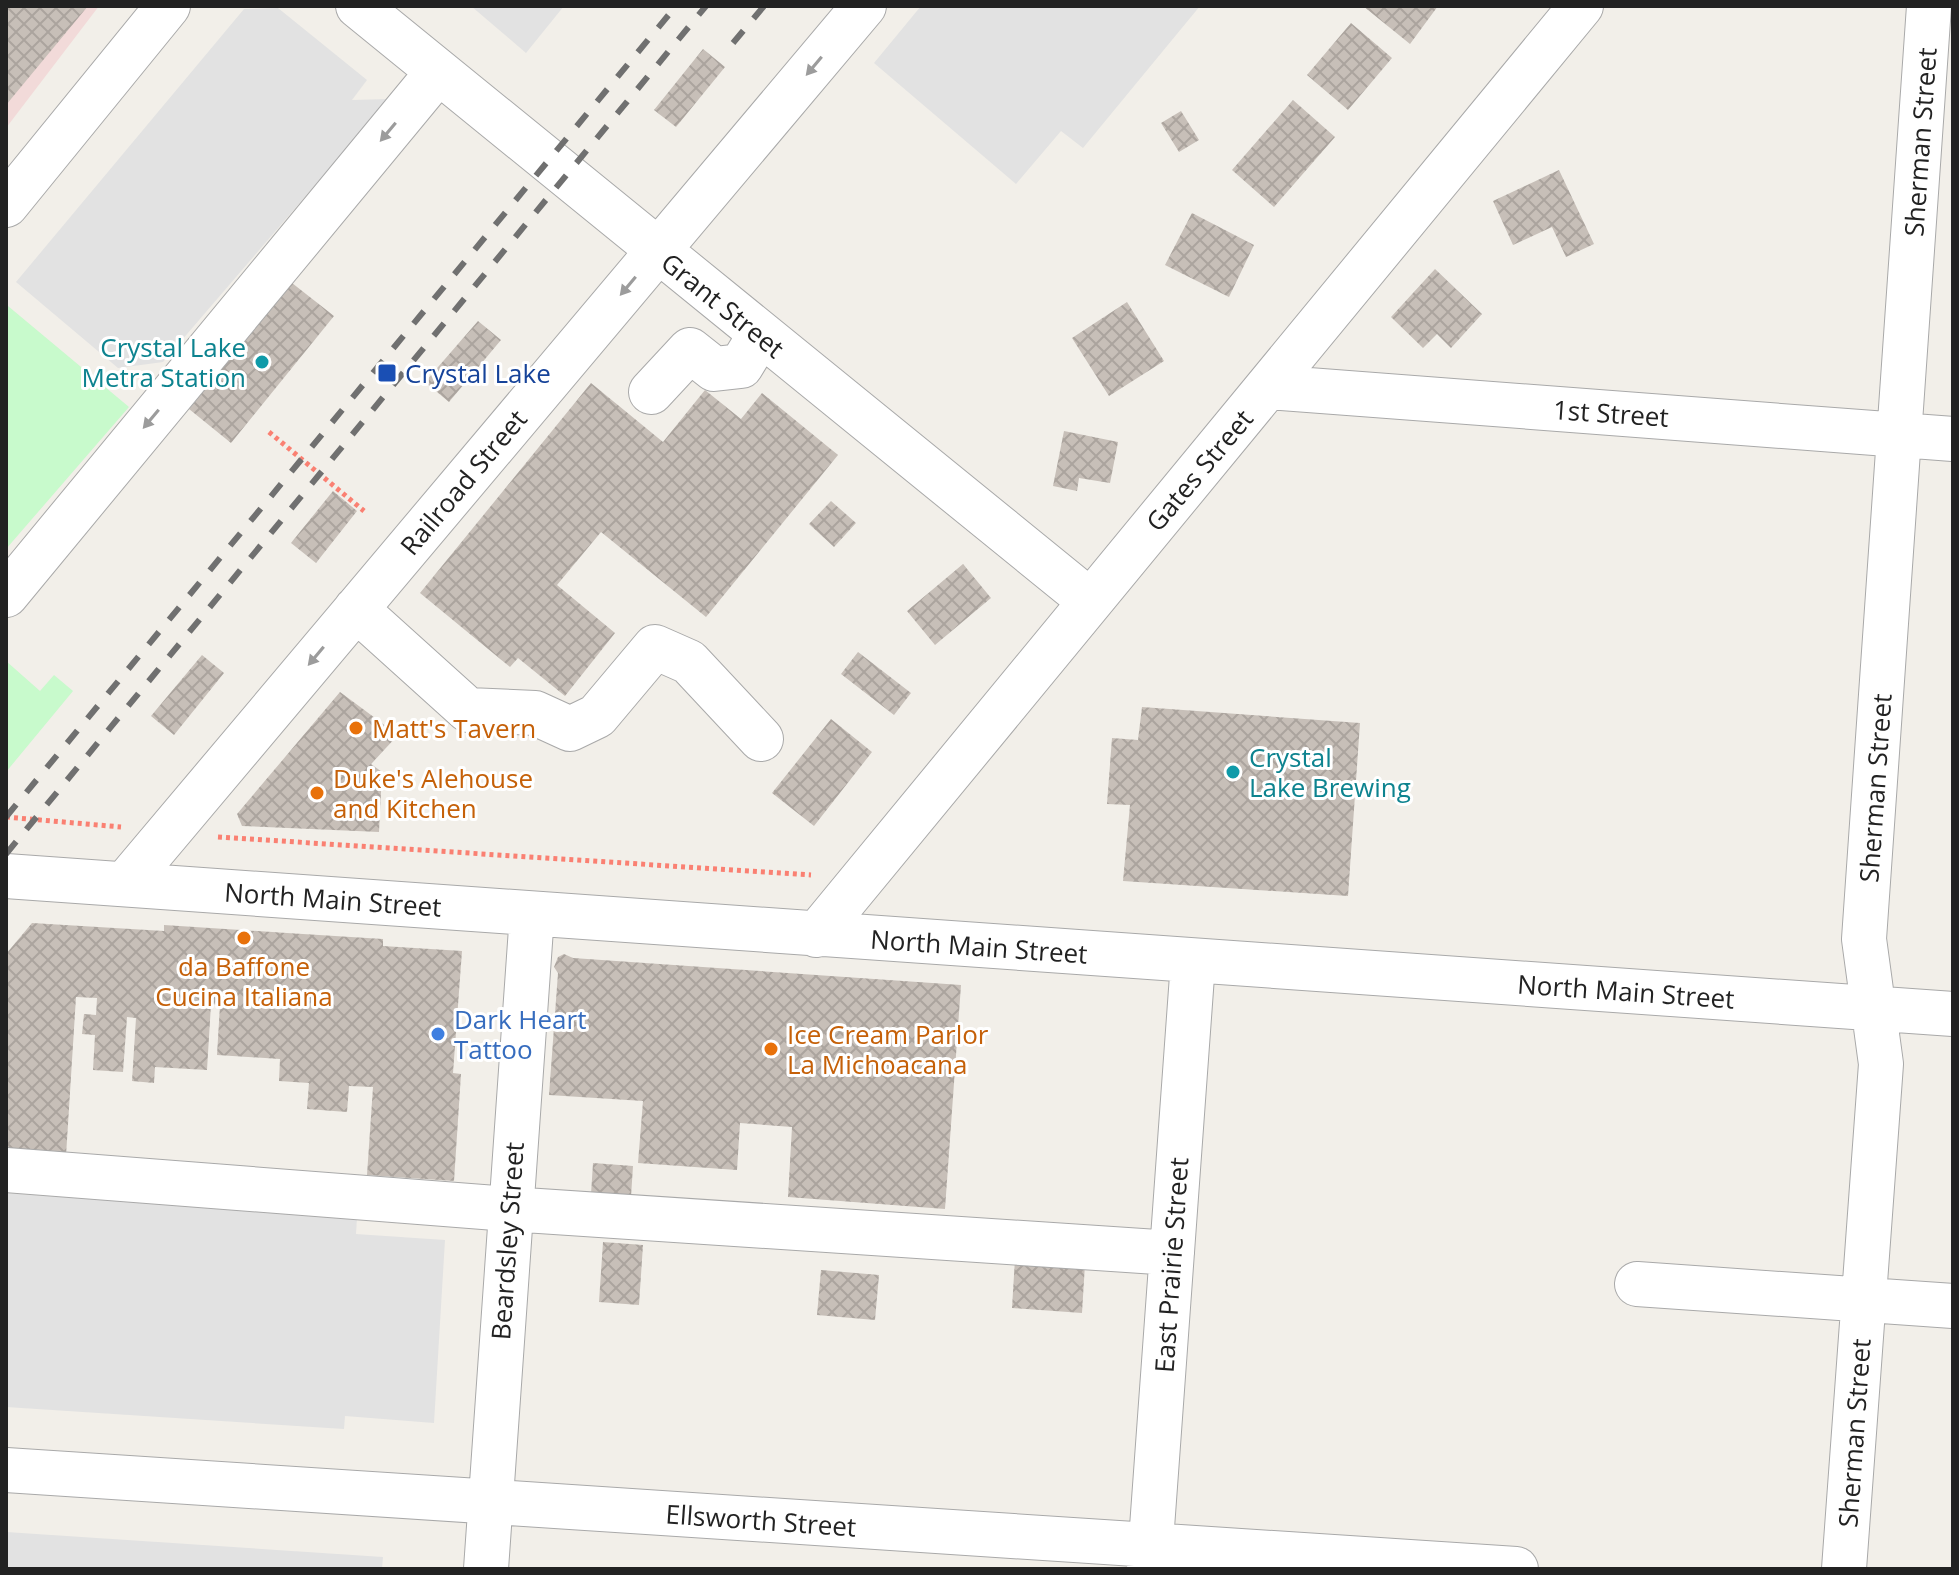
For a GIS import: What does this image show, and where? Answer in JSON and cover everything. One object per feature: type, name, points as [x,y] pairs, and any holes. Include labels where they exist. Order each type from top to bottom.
[{"type":"street","points":[[6,205],[168,6]]},
{"type":"street","name":"Grant Street","points":[[358,6],[1090,601]]},
{"type":"street","name":"Railroad Street","points":[[125,884],[864,6]]},
{"type":"street","name":"Gates Street","points":[[816,935],[1581,6]]},
{"type":"street","name":"Sherman Street","points":[[1844,1569],[1881,1064],[1864,939],[1929,6]]},
{"type":"street","points":[[6,595],[438,72]]},
{"type":"street","points":[[651,392],[690,350],[714,369],[741,366],[760,335]]},
{"type":"street","name":"1st Street","points":[[1269,387],[1953,439]]},
{"type":"street","points":[[356,609],[468,710],[535,713],[570,729],[597,716],[655,647],[689,662],[761,739]]},
{"type":"street","name":"North Main Street","points":[[6,876],[1953,1014]]},
{"type":"street","name":"Beardsley Street","points":[[486,1569],[532,914]]},
{"type":"street","name":"East Prairie Street","points":[[1150,1557],[1193,962]]},
{"type":"street","points":[[6,1170],[509,1209],[1172,1253]]},
{"type":"street","points":[[1637,1284],[1953,1306]]},
{"type":"street","name":"Ellsworth Street","points":[[6,1470],[490,1502],[1150,1557],[1516,1569]]},
{"type":"path","points":[[269,432],[364,511]]},
{"type":"path","points":[[6,817],[258,841],[818,875]]},
{"type":"shaded area","points":[[6,6],[99,6],[6,128]]},
{"type":"shaded area","points":[[471,6],[564,6],[526,53]]},
{"type":"shaded area","points":[[921,6],[1200,6],[1083,148],[1061,131],[1016,184],[874,63]]},
{"type":"shaded area","points":[[278,8],[367,80],[352,100],[389,99],[163,362],[118,368],[16,282],[244,9]]},
{"type":"shaded area","points":[[6,1193],[357,1218],[356,1234],[445,1240],[434,1423],[345,1416],[344,1429],[6,1407]]},
{"type":"shaded area","points":[[6,1532],[383,1557],[382,1569],[6,1569]]},
{"type":"green space","points":[[8,306],[129,407],[6,549],[6,308]]},
{"type":"green space","points":[[6,661],[40,691],[54,675],[73,691],[6,772]]},
{"type":"building","points":[[6,6],[88,6],[6,105]]},
{"type":"building","points":[[1363,6],[1438,6],[1410,44]]},
{"type":"building","points":[[1351,23],[1392,58],[1348,110],[1307,75]]},
{"type":"building","points":[[703,49],[725,67],[676,127],[654,110]]},
{"type":"building","points":[[1293,100],[1335,137],[1274,207],[1232,170]]},
{"type":"building","points":[[1181,111],[1199,140],[1179,152],[1161,123]]},
{"type":"building","points":[[1559,170],[1594,244],[1566,257],[1552,227],[1513,245],[1493,201]]},
{"type":"building","points":[[1192,213],[1254,245],[1229,297],[1165,265]]},
{"type":"building","points":[[1435,269],[1482,314],[1451,348],[1437,334],[1423,348],[1391,317]]},
{"type":"building","name":"Crystal Lake Metra Station","points":[[292,283],[334,316],[231,443],[189,409]]},
{"type":"building","points":[[1127,302],[1164,361],[1109,396],[1072,338]]},
{"type":"building","points":[[478,321],[501,340],[449,402],[425,382]]},
{"type":"building","points":[[591,383],[663,442],[705,390],[741,419],[762,393],[838,455],[706,617],[601,532],[557,585],[615,633],[565,696],[518,658],[510,667],[420,593]]},
{"type":"building","points":[[1064,431],[1118,442],[1110,483],[1079,478],[1077,491],[1053,486]]},
{"type":"building","points":[[333,491],[357,511],[316,563],[291,543]]},
{"type":"building","points":[[831,501],[856,523],[834,547],[809,524]]},
{"type":"building","points":[[963,564],[991,598],[935,645],[907,611]]},
{"type":"building","points":[[858,652],[911,693],[894,715],[841,674]]},
{"type":"building","points":[[202,655],[224,673],[174,735],[151,716]]},
{"type":"building","name":"Duke's Alehouse and Kitchen","points":[[340,692],[398,735],[371,764],[382,772],[379,832],[242,826],[237,814]]},
{"type":"building","name":"Crystal Lake Brewing","points":[[1142,707],[1360,723],[1348,896],[1123,881],[1130,805],[1107,804],[1112,738],[1138,740]]},
{"type":"building","points":[[831,719],[872,752],[814,826],[772,793]]},
{"type":"building","points":[[32,923],[164,931],[164,925],[383,939],[383,946],[462,951],[453,1073],[461,1074],[454,1181],[367,1175],[373,1087],[349,1086],[347,1112],[307,1109],[309,1083],[279,1081],[280,1059],[217,1055],[220,1005],[211,1004],[207,1070],[155,1067],[154,1083],[132,1081],[136,1018],[127,1017],[123,1072],[93,1070],[95,1035],[82,1034],[84,1014],[96,1015],[97,998],[76,997],[66,1156],[6,1152],[6,954]]},
{"type":"building","points":[[564,954],[573,958],[961,985],[945,1209],[788,1197],[792,1127],[740,1123],[737,1170],[638,1163],[643,1101],[549,1095],[558,973],[554,967],[558,957]]},
{"type":"building","points":[[593,1163],[633,1166],[630,1212],[590,1210]]},
{"type":"building","points":[[603,1242],[643,1245],[639,1305],[599,1302]]},
{"type":"building","points":[[1015,1259],[1085,1264],[1082,1313],[1012,1308]]},
{"type":"building","points":[[821,1270],[879,1275],[875,1320],[817,1315]]},
{"type":"railway","points":[[6,817],[676,6]]},
{"type":"railway","points":[[6,854],[706,6]]},
{"type":"railway","points":[[733,43],[764,6]]},
{"type":"place","name":"Crystal Lake Metra Station","points":[[262,362]]},
{"type":"place","name":"Crystal Lake","points":[[387,373]]},
{"type":"place","name":"Matt's Tavern","points":[[356,728]]},
{"type":"place","name":"Crystal Lake Brewing","points":[[1233,772]]},
{"type":"place","name":"Duke's Alehouse and Kitchen","points":[[317,793]]},
{"type":"place","name":"da Baffone Cucina Italiana","points":[[244,938]]},
{"type":"place","name":"Dark Heart Tattoo","points":[[438,1034]]},
{"type":"place","name":"Ice Cream Parlor La Michoacana","points":[[771,1049]]}]
